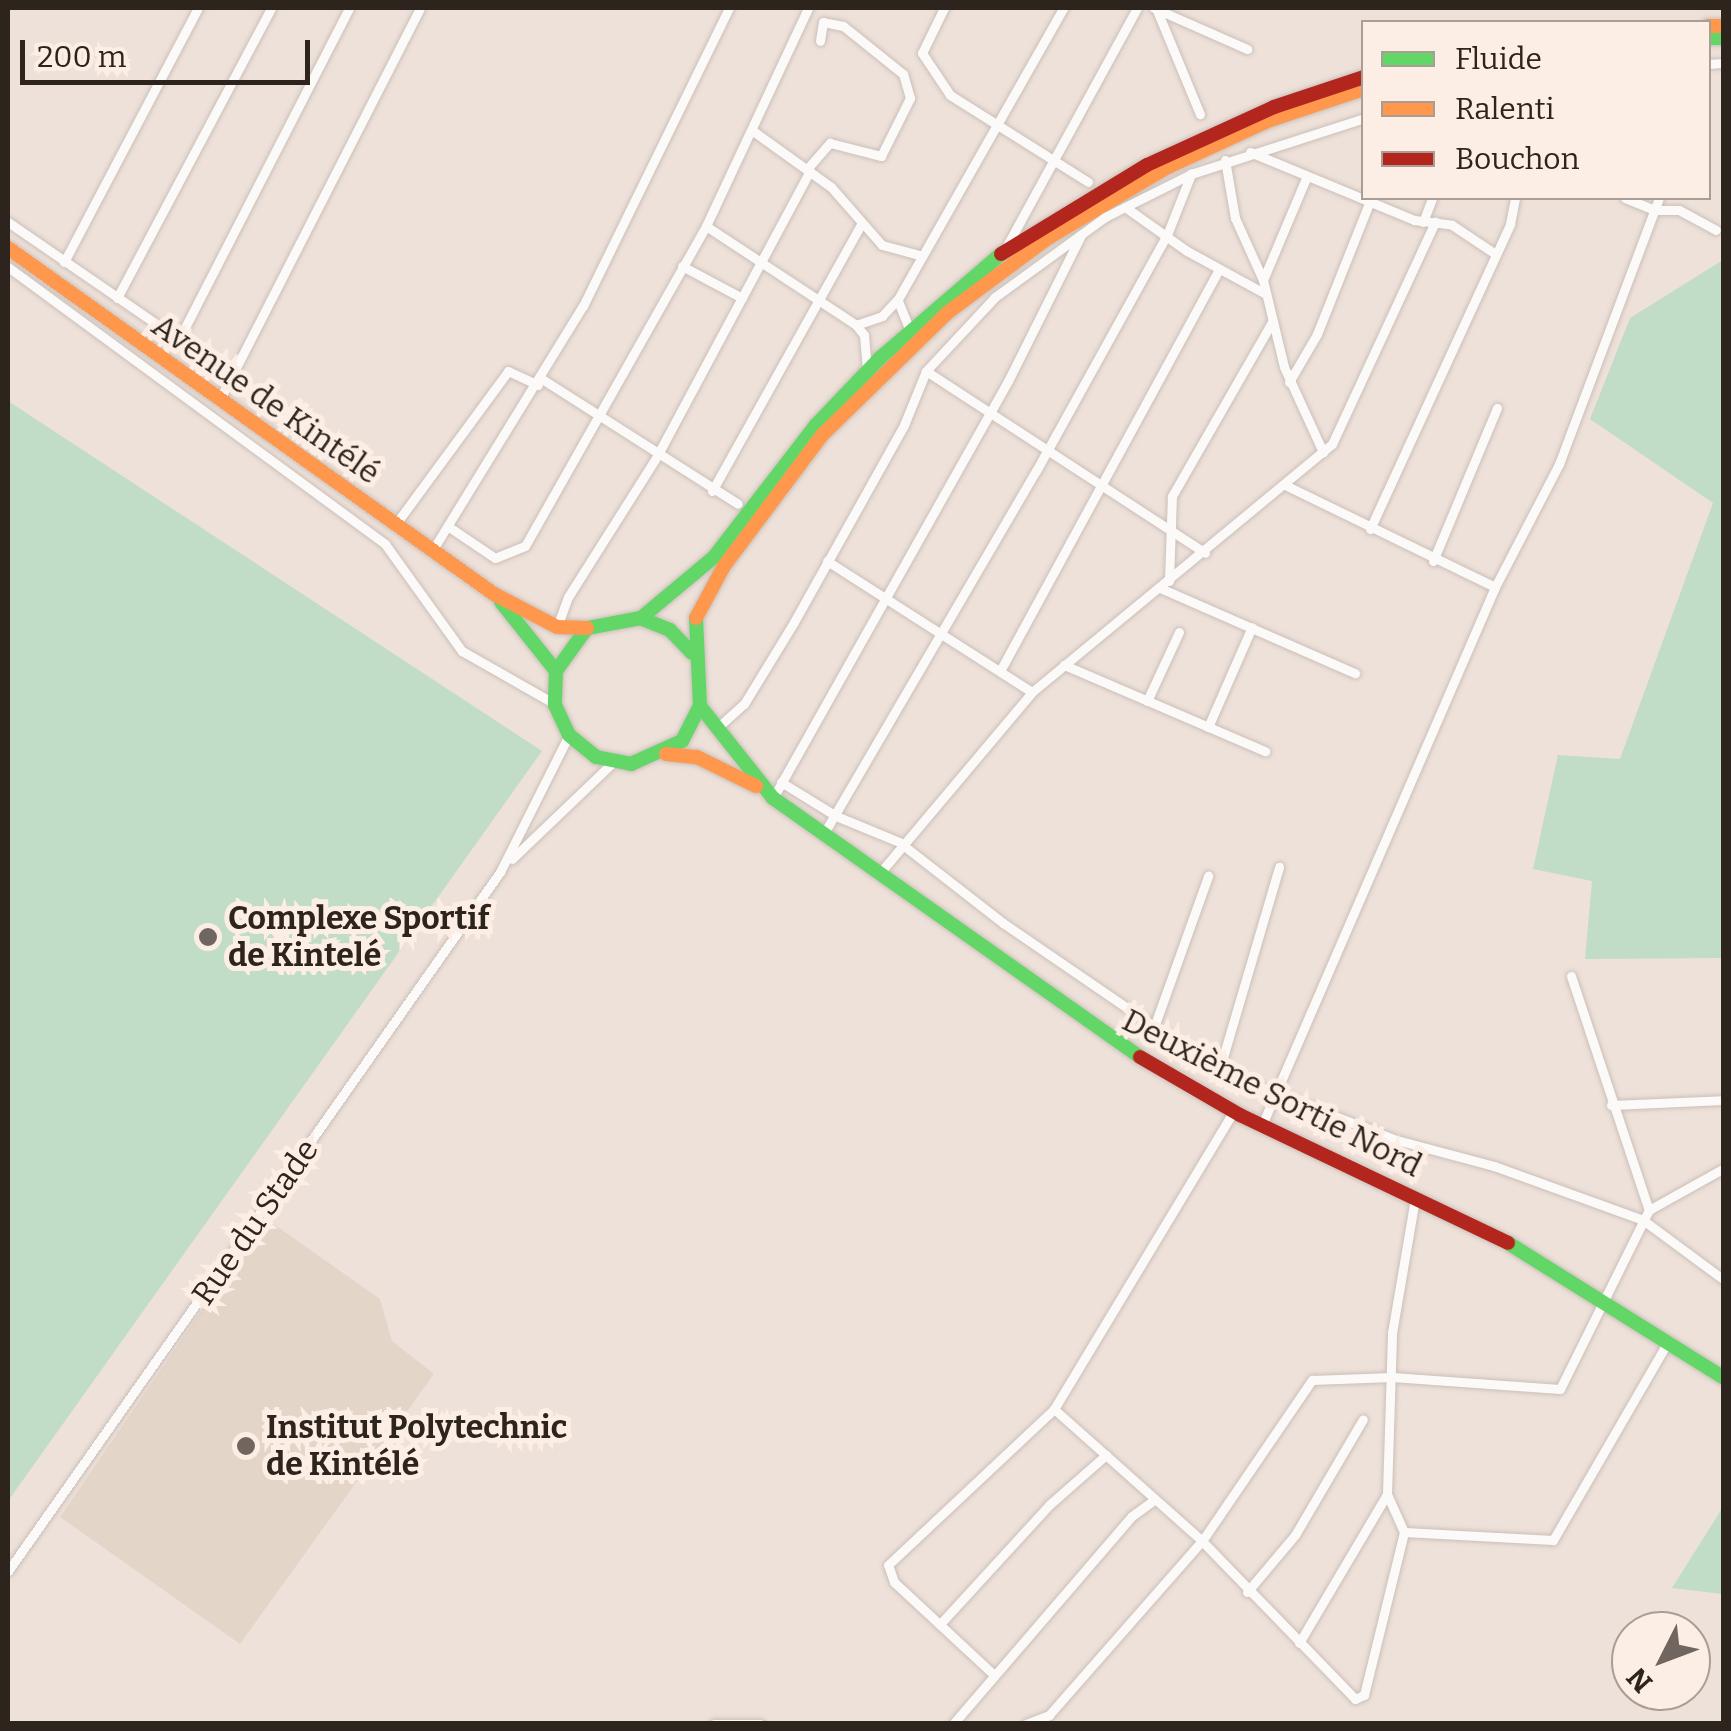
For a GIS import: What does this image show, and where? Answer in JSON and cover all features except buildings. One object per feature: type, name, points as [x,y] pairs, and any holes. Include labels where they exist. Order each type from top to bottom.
[{"type":"main road","points":[[1361,78],[1274,107],[1146,165],[1002,254],[910,330],[866,371],[714,558],[641,618],[586,628],[556,672],[556,705],[569,734],[612,762],[666,754],[682,741],[700,706],[692,654],[694,621],[703,603],[786,479],[849,405],[947,314],[1048,238],[1150,177],[1270,120],[1361,90]]},
{"type":"main road","name":"Avenue de Kintélé","points":[[8,248],[494,594],[557,627],[586,628]]},
{"type":"main road","name":"Avenue de Kintélé","points":[[494,594],[556,672]]},
{"type":"main road","points":[[641,618],[670,630],[692,654]]},
{"type":"main road","name":"Deuxième Sortie Nord","points":[[700,706],[714,730],[769,795]]},
{"type":"main road","name":"Deuxième Sortie Nord","points":[[666,754],[697,757],[769,795],[1055,1005],[1234,1112],[1415,1198],[1603,1300],[1724,1378]]},
{"type":"street","points":[[64,262],[198,8]]},
{"type":"street","points":[[116,298],[271,8]]},
{"type":"street","points":[[178,341],[349,8]]},
{"type":"street","points":[[219,401],[420,8]]},
{"type":"street","points":[[432,550],[540,382],[729,8]]},
{"type":"street","points":[[449,527],[495,558],[519,551],[706,226],[808,8]]},
{"type":"street","points":[[944,8],[928,33],[924,57],[954,98],[1088,182]]},
{"type":"street","points":[[856,325],[882,316],[898,299],[1063,8]]},
{"type":"street","points":[[1002,254],[1137,8]]},
{"type":"street","points":[[1156,8],[1247,49]]},
{"type":"street","points":[[1156,8],[1200,114]]},
{"type":"street","points":[[557,627],[568,596],[657,456],[809,170],[830,144],[881,156],[910,98],[903,74],[843,26],[823,22],[820,41]]},
{"type":"street","points":[[714,730],[744,704],[904,425],[926,370],[995,297],[1125,206],[1225,160],[1361,119]]},
{"type":"street","points":[[753,130],[836,191],[860,226],[890,250],[920,255]]},
{"type":"street","points":[[1250,152],[1361,200]]},
{"type":"street","points":[[1225,160],[1235,218],[1263,280],[1289,382],[1324,452]]},
{"type":"street","points":[[823,836],[942,635],[1167,235],[1192,174]]},
{"type":"street","points":[[1263,280],[1306,178]]},
{"type":"street","points":[[1361,200],[1423,222],[1452,225],[1494,253]]},
{"type":"street","points":[[1423,222],[1431,200]]},
{"type":"street","points":[[1370,529],[1514,200]]},
{"type":"street","points":[[1630,200],[1656,210],[1679,210],[1716,230]]},
{"type":"street","points":[[1262,1125],[1393,835],[1495,587],[1559,464],[1659,200]]},
{"type":"street","points":[[1289,382],[1316,334],[1369,203]]},
{"type":"street","points":[[1125,206],[1218,268],[1266,294]]},
{"type":"street","points":[[8,222],[232,376]]},
{"type":"street","points":[[878,874],[899,842],[1032,692],[1288,486],[1324,452],[1350,417],[1435,222]]},
{"type":"street","points":[[706,226],[856,325],[864,335],[866,371]]},
{"type":"street","points":[[712,491],[860,226]]},
{"type":"street","points":[[769,795],[781,782],[990,412],[1083,233]]},
{"type":"street","points":[[682,266],[742,298]]},
{"type":"street","points":[[8,267],[385,544],[462,651],[556,705]]},
{"type":"street","points":[[1000,671],[1218,268]]},
{"type":"street","points":[[898,299],[910,330]]},
{"type":"street","points":[[1169,580],[1172,496],[1272,322]]},
{"type":"street","points":[[926,370],[1205,552]]},
{"type":"street","points":[[396,525],[508,371],[540,382],[600,416],[657,456],[738,504]]},
{"type":"street","points":[[1433,560],[1497,408]]},
{"type":"street","points":[[1288,486],[1495,587]]},
{"type":"street","points":[[827,561],[1032,692]]},
{"type":"street","points":[[1160,588],[1355,674]]},
{"type":"street","points":[[1208,727],[1252,627]]},
{"type":"street","points":[[1147,701],[1179,632]]},
{"type":"street","points":[[1064,665],[1265,751]]},
{"type":"street","name":"Rue du Stade","points":[[8,1571],[500,872],[569,734]]},
{"type":"street","name":"Rue du Stade","points":[[500,872],[612,762]]},
{"type":"street","points":[[781,782],[836,816],[899,842],[1153,1030],[1219,1071],[1274,1095],[1644,1220],[1724,1280]]},
{"type":"street","points":[[1219,1071],[1279,866]]},
{"type":"street","points":[[1153,1030],[1208,876]]},
{"type":"street","points":[[1572,976],[1649,1210]]},
{"type":"street","points":[[1611,1104],[1724,1100]]},
{"type":"street","points":[[993,1674],[894,1582],[888,1565],[1054,1408],[1234,1112]]},
{"type":"street","points":[[1026,1724],[1049,1715],[1202,1542],[1304,1386],[1322,1375],[1392,1376],[1560,1390],[1649,1210],[1724,1168]]},
{"type":"street","points":[[1054,1408],[1152,1502],[1202,1542],[1350,1696],[1364,1694],[1404,1532],[1387,1494],[1397,1290],[1415,1198]]},
{"type":"street","points":[[1404,1532],[1560,1536],[1668,1342]]},
{"type":"street","points":[[1247,1592],[1295,1535],[1363,1419]]},
{"type":"street","points":[[941,1623],[1049,1504],[1106,1455]]},
{"type":"street","points":[[1299,1643],[1387,1494]]},
{"type":"street","points":[[953,1724],[1132,1516],[1152,1502]]},
{"type":"street","points":[[714,1724],[760,1724]]},
{"type":"shaded area","name":"Institut Polytechnic de Kintélé","points":[[265,1218],[380,1299],[392,1341],[434,1374],[240,1644],[60,1517]]},
{"type":"green space","points":[[1723,260],[1723,958],[1585,959],[1592,881],[1533,869],[1558,755],[1620,759],[1713,503],[1590,419],[1630,318]]},
{"type":"green space","name":"Complexe Sportif de Kintelé","points":[[8,401],[542,751],[8,1501]]},
{"type":"green space","points":[[1723,1507],[1723,1594],[1672,1588]]},
{"type":"traffic: fast","points":[[1711,38],[1724,38]]},
{"type":"traffic: fast","points":[[641,618],[714,557],[816,425],[880,358],[1001,254]]},
{"type":"traffic: fast","points":[[501,602],[556,671]]},
{"type":"traffic: fast","points":[[692,653],[670,630],[641,618],[587,628],[556,671],[555,705],[569,735],[596,757],[631,764],[682,741],[700,706],[696,618]]},
{"type":"traffic: fast","points":[[700,706],[773,798],[1140,1057]]},
{"type":"traffic: fast","points":[[1508,1243],[1724,1378]]},
{"type":"traffic: slow","points":[[1711,26],[1724,26]]},
{"type":"traffic: slow","points":[[696,618],[724,566],[822,435],[947,313],[1048,238],[1166,168],[1270,120],[1361,90]]},
{"type":"traffic: slow","points":[[8,248],[494,594],[557,627],[587,628]]},
{"type":"traffic: slow","points":[[666,754],[697,757],[756,786]]},
{"type":"traffic: jam","points":[[1001,254],[1147,165],[1274,107],[1361,78]]},
{"type":"traffic: jam","points":[[1140,1057],[1240,1115],[1508,1243]]},
{"type":"place","name":"Complexe Sportif de Kintelé","points":[[208,937]]},
{"type":"place","name":"Institut Polytechnic de Kintélé","points":[[246,1446]]}]
